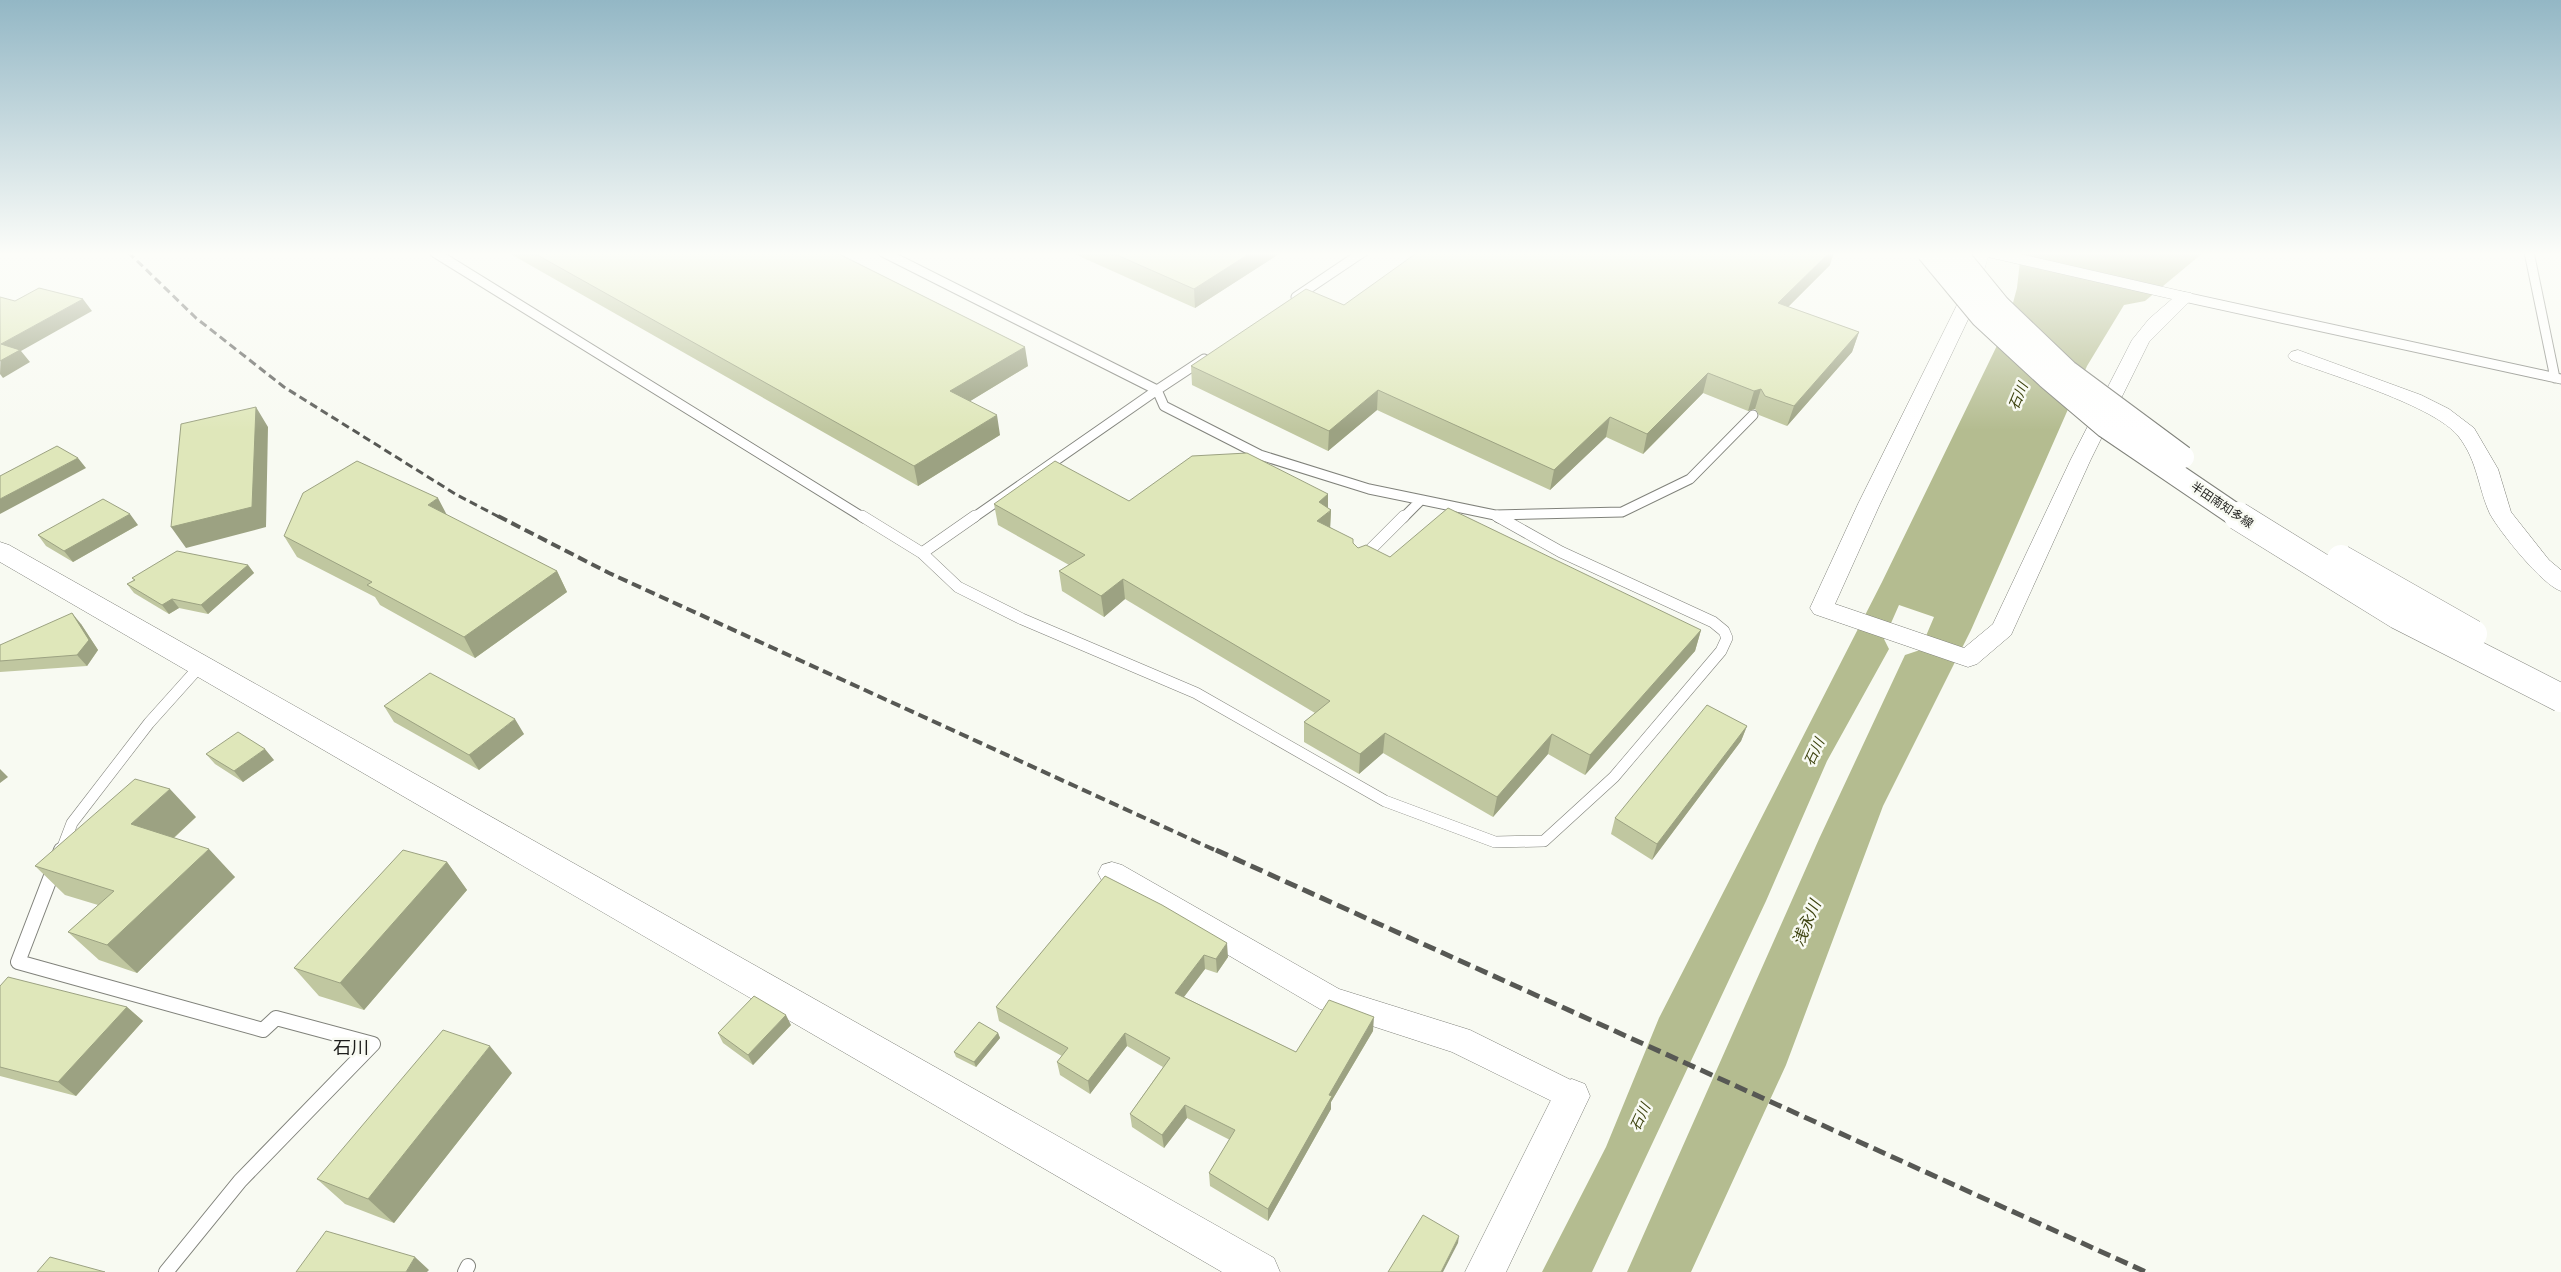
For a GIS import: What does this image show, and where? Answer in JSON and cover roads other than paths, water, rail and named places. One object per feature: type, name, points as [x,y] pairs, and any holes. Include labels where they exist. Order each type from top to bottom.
[{"type":"main road","name":"半田南知多線","points":[[1977,311],[2047,377],[2106,427],[2258,530],[2398,615],[2561,698]]},
{"type":"main road","name":"半田南知多線","points":[[2005,311],[2067,371],[2170,448],[2298,536],[2481,638],[2561,677]]},
{"type":"main road","points":[[0,552],[201,665],[1260,1272]]},
{"type":"main road","points":[[1485,1272],[1572,1096]]},
{"type":"street","points":[[1963,311],[1869,504],[1822,608],[1968,658],[2003,629],[2081,459],[2141,340],[2167,311]]},
{"type":"street","points":[[2298,356],[2414,399],[2442,413],[2466,432],[2488,469],[2500,513],[2541,565],[2561,582]]},
{"type":"street","points":[[1112,873],[1331,1000],[1459,1040],[1572,1096]]},
{"type":"lane","points":[[530,311],[922,553],[958,587],[1022,619],[1196,693],[1385,801],[1495,842],[1544,841],[1614,777],[1721,650],[1727,638],[1724,631],[1713,622],[1561,552],[1495,515]]},
{"type":"lane","points":[[1001,311],[1157,390],[1164,406],[1260,454],[1369,489],[1495,515],[1622,512],[1690,479],[1753,415]]},
{"type":"lane","points":[[2252,311],[2558,379],[2543,311]]},
{"type":"lane","points":[[922,553],[1215,352]]},
{"type":"lane","points":[[1359,561],[1421,500]]},
{"type":"lane","points":[[166,1272],[240,1181],[373,1044],[276,1018],[263,1030],[18,962],[72,823],[149,723],[201,665]]},
{"type":"water","name":"浅永川","points":[[2011,311],[2120,311],[2087,366],[1971,630],[1883,806],[1786,1065],[1691,1272],[1627,1272],[1819,839],[1905,655],[1920,650],[1934,617],[1899,605],[1884,639],[1889,649],[1827,761],[1766,901],[1592,1272],[1542,1272],[1606,1147],[1659,1018],[1882,582],[2007,325]]},
{"type":"railway","points":[[189,311],[284,387],[457,495],[501,518]]},
{"type":"railway","points":[[498,516],[609,573],[1219,852]]},
{"type":"railway","points":[[1216,850],[2146,1272]]},
{"type":"district","name":"石川","points":[[351,1048]]}]
